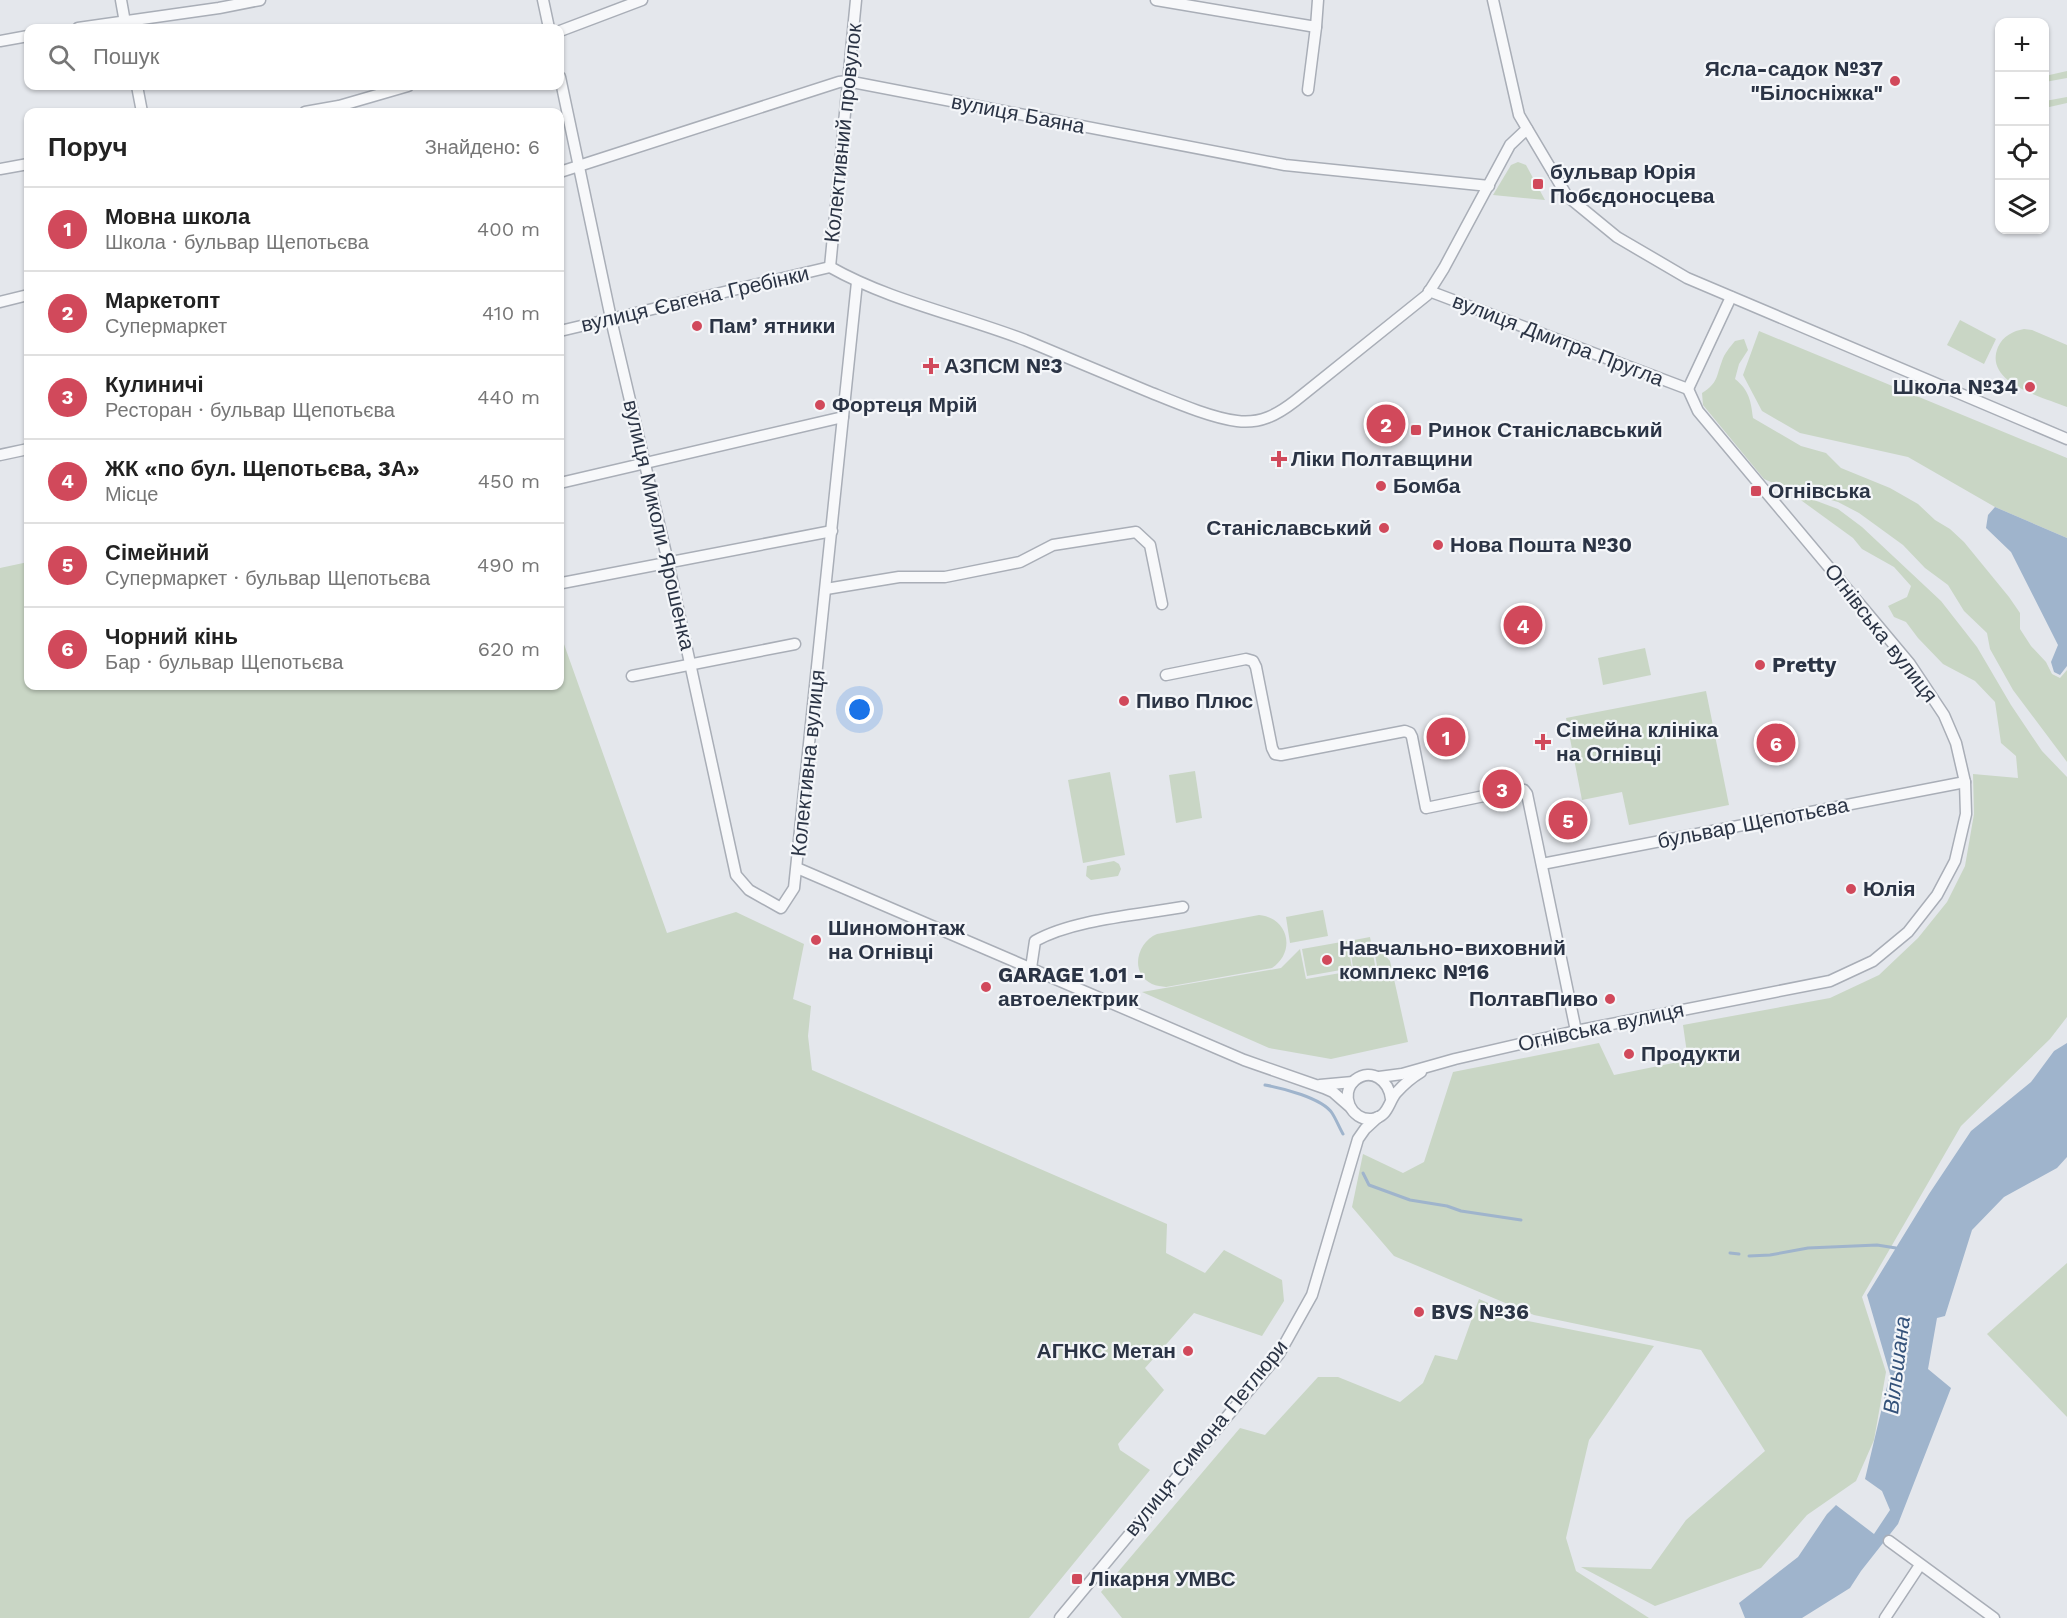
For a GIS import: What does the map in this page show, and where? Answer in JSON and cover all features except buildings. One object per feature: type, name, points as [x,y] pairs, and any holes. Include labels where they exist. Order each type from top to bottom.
[{"type":"street","points":[[121,0],[126,24]]},
{"type":"street","points":[[131,24],[260,0]]},
{"type":"street","points":[[543,0],[548,24]]},
{"type":"street","points":[[564,29],[642,0]]},
{"type":"street","name":"Колективний провулок","points":[[830,267],[856,0]]},
{"type":"street","points":[[1156,0],[1316,27]]},
{"type":"street","points":[[1308,90],[1318,0]]},
{"type":"street","points":[[1493,0],[1519,115],[1567,196],[1617,237],[1687,278],[2067,439]]},
{"type":"street","points":[[0,41],[24,37]]},
{"type":"street","name":"вулиця Баяна","points":[[564,171],[847,81],[1285,165],[1489,186]]},
{"type":"street","points":[[138,90],[141,108]]},
{"type":"street","points":[[328,108],[394,90]]},
{"type":"street","name":"вулиця Миколи Ярошенка","points":[[563,90],[736,876],[749,890],[781,908],[794,888],[797,868]]},
{"type":"street","name":"вулиця Дмитра Пругла","points":[[830,267],[857,282],[1022,339],[1178,404],[1235,421],[1250,422],[1278,414],[1429,291],[1510,145],[1527,129]]},
{"type":"street","points":[[0,169],[24,165]]},
{"type":"street","name":"вулиця Євгена Гребінки","points":[[564,330],[830,267]]},
{"type":"street","name":"Колективна вулиця","points":[[857,282],[797,868],[1244,1060],[1333,1092],[1351,1109]]},
{"type":"street","name":"вулиця Дмитра Пругла","points":[[1429,291],[1688,389]]},
{"type":"street","points":[[0,302],[24,296]]},
{"type":"street","points":[[1688,389],[1731,297]]},
{"type":"street","name":"Огнівська вулиця","points":[[1353,1082],[1366,1075],[1379,1077],[1402,1074],[1455,1059],[1576,1031],[1830,981],[1873,961],[1908,932],[1937,895],[1955,861],[1966,814],[1965,782],[1956,743],[1944,716],[1910,664],[1698,411],[1688,389]]},
{"type":"street","points":[[564,482],[843,417]]},
{"type":"street","points":[[0,455],[24,449]]},
{"type":"street","points":[[564,583],[832,531]]},
{"type":"street","points":[[826,589],[899,577],[945,577],[1020,562],[1053,546],[1136,532],[1150,545],[1162,604]]},
{"type":"street","points":[[632,676],[795,644]]},
{"type":"street","points":[[1166,675],[1246,659],[1253,661],[1275,754],[1281,755],[1405,731],[1410,733],[1413,737],[1426,808],[1518,789],[1524,790],[1527,794],[1576,1031]]},
{"type":"street","name":"бульвар Щепотьєва","points":[[1542,864],[1965,782]]},
{"type":"street","points":[[1030,968],[1035,941],[1049,933],[1183,907]]},
{"type":"street","name":"Огнівська вулиця","points":[[1378,1118],[1409,1079],[1420,1072],[1455,1059]]},
{"type":"street","points":[[1379,1077],[1387,1084],[1391,1099]]},
{"type":"street","points":[[1353,1082],[1347,1097],[1351,1109],[1365,1119],[1378,1118]]},
{"type":"street","name":"Колективна вулиця","points":[[1311,1084],[1330,1085],[1353,1082]]},
{"type":"street","name":"вулиця Симона Петлюри","points":[[1351,1109],[1358,1139]]},
{"type":"street","name":"вулиця Симона Петлюри","points":[[1060,1618],[1279,1354],[1312,1295],[1358,1139],[1365,1129],[1378,1118]]},
{"type":"street","points":[[1889,1541],[1994,1618]]},
{"type":"street","points":[[1885,1618],[1920,1565]]},
{"type":"green space","points":[[2067,71],[2067,78],[2049,81],[2049,75]]},
{"type":"green space","points":[[2067,97],[2067,103],[2049,107],[2049,100]]},
{"type":"green space","points":[[1518,162],[1526,165],[1545,200],[1493,195],[1511,165]]},
{"type":"green space","points":[[1960,320],[1996,339],[1984,364],[1947,345]]},
{"type":"green space","points":[[2024,329],[2032,330],[2067,345],[2067,407],[2018,387],[1999,370],[1996,360],[2000,343],[2009,335]]},
{"type":"green space","points":[[1759,331],[2067,458],[2067,538],[1995,507],[1908,457],[1800,433],[1762,411],[1743,375]]},
{"type":"green space","points":[[1744,339],[1748,350],[1739,364],[1735,379],[1748,396],[1753,418],[1801,446],[1826,453],[1841,468],[1890,488],[1918,504],[1935,520],[1950,529],[1964,542],[2009,597],[2020,613],[2020,629],[2031,646],[2046,662],[2052,674],[2060,678],[2067,670],[2067,762],[2013,690],[1990,649],[1987,633],[1964,611],[1948,585],[1925,568],[1903,545],[1859,513],[1838,502],[1791,491],[1764,479],[1703,405],[1702,393],[1714,383],[1726,353],[1735,341]]},
{"type":"green space","points":[[1798,498],[1814,500],[1838,509],[1862,527],[1941,601],[1977,647],[2011,705],[2042,751],[2067,777],[2067,1017],[2050,1039],[1961,1126],[1862,1297],[1886,1372],[1874,1440],[1856,1481],[1807,1515],[1761,1568],[1655,1606],[1581,1567],[1651,1569],[1686,1520],[1765,1451],[1701,1350],[1534,1315],[1394,1256],[1352,1207],[1363,1154],[1403,1173],[1424,1162],[1453,1072],[1599,1043],[1614,1075],[1688,1060],[1683,1025],[1830,998],[1879,975],[1918,938],[1947,902],[1965,866],[1974,814],[1973,774],[2018,778],[2016,756],[2001,743],[1995,702],[1975,681],[1943,664],[1906,622],[1894,617],[1888,606],[1907,597],[1911,586],[1894,567],[1862,549],[1853,538]]},
{"type":"green space","points":[[24,563],[24,690],[564,690],[564,644],[667,933],[736,912],[804,944],[793,999],[811,1006],[808,1036],[812,1070],[1167,1224],[1166,1253],[1205,1273],[1224,1250],[1282,1280],[1284,1301],[1262,1336],[1194,1313],[1145,1368],[1164,1390],[1118,1444],[1120,1450],[1150,1470],[1029,1618],[0,1618],[0,568]]},
{"type":"green space","points":[[1645,648],[1651,675],[1603,685],[1598,658]]},
{"type":"green space","points":[[1706,691],[1729,805],[1629,825],[1622,792],[1582,800],[1566,718]]},
{"type":"green space","points":[[1195,771],[1202,818],[1176,823],[1169,775]]},
{"type":"green space","points":[[1110,772],[1125,855],[1083,863],[1068,780]]},
{"type":"green space","points":[[1114,861],[1121,869],[1118,876],[1091,880],[1086,876],[1087,866]]},
{"type":"green space","points":[[1323,910],[1328,936],[1290,943],[1286,917]]},
{"type":"green space","points":[[1259,915],[1277,922],[1286,937],[1284,953],[1280,961],[1272,968],[1166,987],[1152,984],[1140,973],[1138,958],[1141,950],[1150,938],[1157,934]]},
{"type":"green space","points":[[1370,937],[1376,971],[1354,975],[1378,972],[1373,942],[1390,961],[1408,1042],[1331,1059],[1269,1048],[1142,992],[1281,968],[1300,949],[1306,979],[1352,971],[1354,974],[1349,941]]},
{"type":"green space","points":[[1347,941],[1352,968],[1307,976],[1302,949]]},
{"type":"green space","points":[[2067,1263],[2067,1417],[1987,1334]]},
{"type":"green space","points":[[1479,1299],[1528,1321],[1654,1346],[1589,1440],[1566,1538],[1576,1571],[1649,1618],[1122,1618],[1101,1592],[1240,1428],[1265,1435],[1318,1377],[1338,1377],[1400,1402],[1423,1383],[1435,1355],[1457,1360]]},
{"type":"water","points":[[1995,507],[2067,538],[2067,666],[2060,675],[2054,672],[2051,662],[2058,645],[2011,552],[1986,528],[1988,515]]},
{"type":"water","name":"Вільшана","points":[[2067,1043],[2067,1157],[2057,1168],[2004,1197],[1972,1230],[1945,1316],[1937,1318],[1928,1369],[1951,1388],[1898,1524],[1850,1588],[1802,1618],[1745,1618],[1739,1603],[1798,1557],[1827,1514],[1836,1505],[1874,1534],[1890,1510],[1882,1491],[1865,1479],[1890,1374],[1867,1295],[1971,1131],[2031,1082],[2054,1051]]},
{"type":"waterway","points":[[1265,1085],[1291,1091],[1320,1103],[1332,1113],[1343,1134]]},
{"type":"waterway","points":[[1363,1173],[1369,1185],[1410,1200],[1521,1220]]},
{"type":"waterway","points":[[1749,1256],[1770,1255],[1808,1248],[1877,1245],[1896,1248]]},
{"type":"waterway","points":[[1730,1253],[1739,1254]]},
{"type":"place","name":"Ясла-садок №37 \"Білосніжка\"","points":[[1895,81]]},
{"type":"place","name":"бульвар Юрія Побєдоносцева","points":[[1538,184]]},
{"type":"place","name":"Памʼятники","points":[[697,326]]},
{"type":"place","name":"АЗПСМ №3","points":[[931,366]]},
{"type":"place","name":"Школа №34","points":[[2030,387]]},
{"type":"place","name":"Фортеця Мрій","points":[[820,405]]},
{"type":"place","name":"Маркетопт","points":[[1386,424]]},
{"type":"place","name":"Ринок Станіславський","points":[[1416,430]]},
{"type":"place","name":"Ліки Полтавщини","points":[[1279,459]]},
{"type":"place","name":"Бомба","points":[[1381,486]]},
{"type":"place","name":"Огнівська","points":[[1756,491]]},
{"type":"place","name":"Станіславський","points":[[1384,528]]},
{"type":"place","name":"Нова Пошта №30","points":[[1438,545]]},
{"type":"place","name":"ЖК «по бул. Щепотьєва, 3А»","points":[[1523,625]]},
{"type":"place","name":"Pretty","points":[[1760,665]]},
{"type":"place","name":"Пиво Плюс","points":[[1124,701]]},
{"type":"place","name":"Мовна школа","points":[[1446,737]]},
{"type":"place","name":"Сімейна клініка на Огнівці","points":[[1543,742]]},
{"type":"place","name":"Чорний кінь","points":[[1776,743]]},
{"type":"place","name":"Кулиничі","points":[[1502,789]]},
{"type":"place","name":"Сімейний","points":[[1568,820]]},
{"type":"place","name":"Юлія","points":[[1851,889]]},
{"type":"place","name":"Шиномонтаж на Огнівці","points":[[816,940]]},
{"type":"place","name":"Навчально-виховний комплекс №16","points":[[1327,960]]},
{"type":"place","name":"GARAGE 1.01 - автоелектрик","points":[[986,987]]},
{"type":"place","name":"ПолтавПиво","points":[[1610,999]]},
{"type":"place","name":"Продукти","points":[[1629,1054]]},
{"type":"place","name":"BVS №36","points":[[1419,1312]]},
{"type":"place","name":"АГНКС Метан","points":[[1188,1351]]},
{"type":"place","name":"Лікарня УМВС","points":[[1077,1579]]}]
